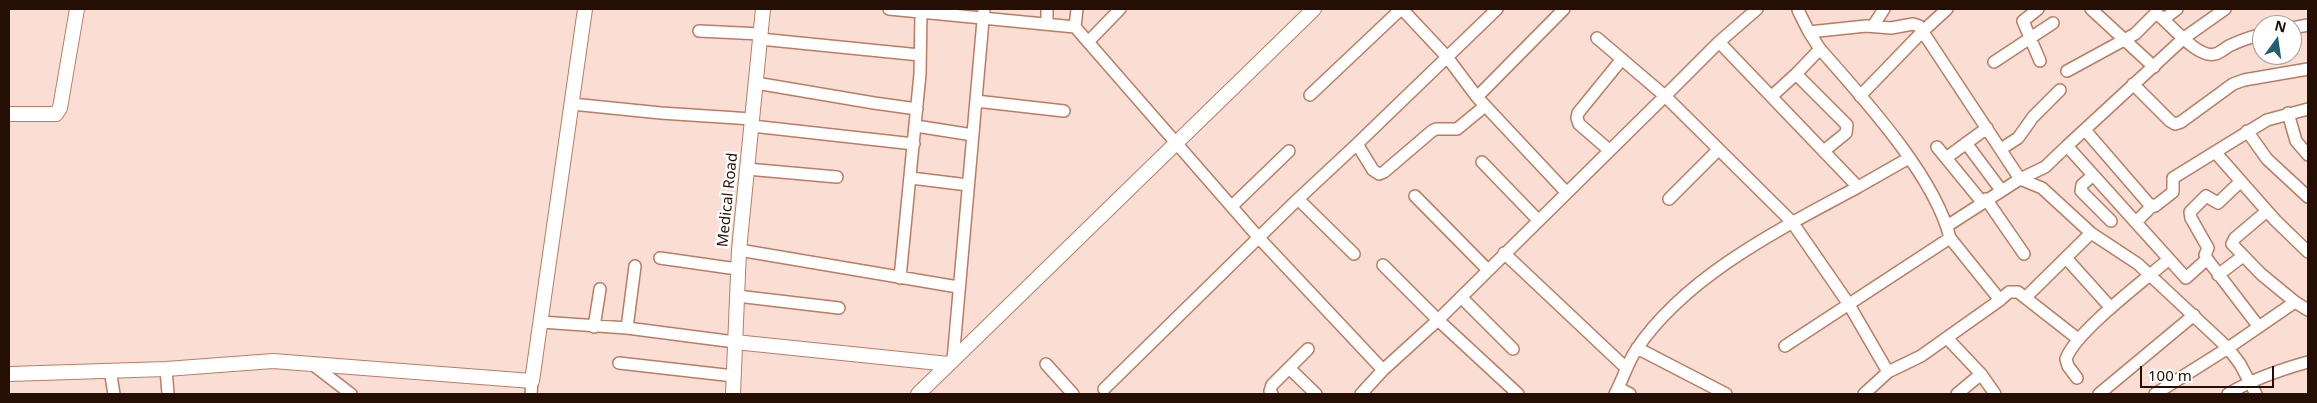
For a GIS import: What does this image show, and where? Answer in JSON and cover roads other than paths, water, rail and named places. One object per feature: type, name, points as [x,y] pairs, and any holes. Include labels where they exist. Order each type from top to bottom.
[{"type":"street","points":[[9,114],[48,115],[56,114],[60,108],[77,9]]},
{"type":"street","points":[[9,374],[166,369],[273,361],[532,388],[585,9]]},
{"type":"street","name":"Medical Road","points":[[733,394],[739,250],[763,9]]},
{"type":"street","points":[[889,9],[983,14],[1075,27],[1259,238],[1383,370]]},
{"type":"street","points":[[1047,9],[1047,24]]},
{"type":"street","points":[[1075,27],[1077,9]]},
{"type":"street","points":[[1088,42],[1120,9]]},
{"type":"street","points":[[1310,95],[1402,9],[1447,57],[1485,106],[1566,192]]},
{"type":"street","points":[[1103,393],[1298,199],[1497,9]]},
{"type":"street","points":[[1477,97],[1564,9]]},
{"type":"street","points":[[1361,394],[1383,370],[1438,320],[1460,296],[1719,42],[1757,9]]},
{"type":"street","points":[[1798,9],[1820,49],[1909,158],[1931,191],[1947,226],[1950,238],[2000,300]]},
{"type":"street","points":[[1873,26],[1884,9]]},
{"type":"street","points":[[2038,9],[2023,21],[2040,61]]},
{"type":"street","points":[[2091,9],[2154,67]]},
{"type":"street","points":[[2067,71],[2135,34],[2157,14],[2177,9]]},
{"type":"street","points":[[1947,226],[2001,190],[2045,167],[2184,38],[2225,9]]},
{"type":"street","points":[[918,394],[1311,10]]},
{"type":"street","points":[[1860,96],[1942,10]]},
{"type":"street","points":[[900,278],[916,126],[921,12]]},
{"type":"street","points":[[951,362],[983,14]]},
{"type":"street","points":[[2157,14],[2200,52],[2208,55],[2216,54],[2230,46],[2252,38]]},
{"type":"street","points":[[1994,62],[2053,23]]},
{"type":"street","points":[[1809,32],[1873,26],[1891,28],[1916,24],[1923,31],[2020,179],[2042,188],[2091,233],[2138,264],[2170,293],[2228,348],[2256,394]]},
{"type":"street","points":[[699,31],[761,36],[920,55]]},
{"type":"street","points":[[1597,38],[1665,96],[1792,222],[1848,303],[1888,372]]},
{"type":"street","points":[[1719,42],[1825,150],[1858,187]]},
{"type":"street","points":[[1772,96],[1820,49]]},
{"type":"street","points":[[1609,150],[1579,124],[1577,118],[1578,113],[1622,59]]},
{"type":"street","points":[[2133,84],[2175,124],[2233,84],[2244,80],[2308,69]]},
{"type":"street","points":[[1796,74],[1846,125],[1846,132],[1825,150]]},
{"type":"street","points":[[756,83],[874,104],[917,109]]},
{"type":"street","points":[[2002,149],[2018,138],[2033,116],[2060,90]]},
{"type":"street","points":[[976,101],[1064,110]]},
{"type":"street","points":[[572,104],[752,122],[914,144]]},
{"type":"street","points":[[1357,144],[1374,170],[1379,174],[1384,172],[1432,131],[1436,129],[1457,129],[1485,106]]},
{"type":"street","points":[[2136,222],[2152,206],[2155,206],[2172,192],[2173,178],[2267,120],[2308,109]]},
{"type":"street","points":[[2288,113],[2296,141],[2306,151]]},
{"type":"street","points":[[916,126],[972,134]]},
{"type":"street","points":[[1946,158],[1986,128]]},
{"type":"street","points":[[2085,130],[2152,206]]},
{"type":"street","points":[[2247,131],[2267,159],[2308,197]]},
{"type":"street","points":[[1966,143],[2001,190]]},
{"type":"street","points":[[2067,146],[2186,278]]},
{"type":"street","points":[[1938,148],[1984,201],[2024,254]]},
{"type":"street","points":[[1670,199],[1718,150]]},
{"type":"street","points":[[1232,206],[1289,152]]},
{"type":"street","points":[[2215,152],[2240,182],[2308,252]]},
{"type":"street","points":[[1630,394],[1617,391],[1626,368],[1637,348],[1668,312],[1700,283],[1733,257],[1792,222],[1909,158]]},
{"type":"street","points":[[1482,162],[1538,220]]},
{"type":"street","points":[[747,169],[837,177]]},
{"type":"street","points":[[2093,175],[2082,185],[2081,190],[2111,221]]},
{"type":"street","points":[[910,178],[968,185]]},
{"type":"street","points":[[2240,182],[2220,202],[2216,203],[2206,196],[2190,212],[2191,218],[2208,248],[2207,259],[2259,327]]},
{"type":"street","points":[[1415,196],[1487,270]]},
{"type":"street","points":[[1298,199],[1354,254]]},
{"type":"street","points":[[2267,211],[2233,241],[2233,247],[2295,302],[2308,310]]},
{"type":"street","points":[[2026,297],[2091,233]]},
{"type":"street","points":[[1785,346],[1950,238]]},
{"type":"street","points":[[739,250],[958,287]]},
{"type":"street","points":[[1504,253],[1626,368]]},
{"type":"street","points":[[2218,274],[2243,256]]},
{"type":"street","points":[[660,258],[738,270]]},
{"type":"street","points":[[2066,258],[2111,308]]},
{"type":"street","points":[[2077,378],[2068,366],[2066,359],[2078,340],[2111,308],[2169,259]]},
{"type":"street","points":[[2170,293],[2207,259]]},
{"type":"street","points":[[1383,265],[1438,320],[1518,394]]},
{"type":"street","points":[[627,328],[635,266]]},
{"type":"street","points":[[594,326],[600,289]]},
{"type":"street","points":[[1864,394],[1888,372],[1921,356],[2014,291],[2026,297],[2078,340]]},
{"type":"street","points":[[736,296],[839,308]]},
{"type":"street","points":[[1460,296],[1512,349]]},
{"type":"street","points":[[2155,394],[2228,348],[2295,302]]},
{"type":"street","points":[[2099,394],[2194,315]]},
{"type":"street","points":[[541,322],[627,328],[735,342],[951,362]]},
{"type":"street","points":[[1947,338],[1981,374],[1995,394]]},
{"type":"street","points":[[1637,348],[1726,394]]},
{"type":"street","points":[[1272,394],[1270,390],[1272,385],[1308,349]]},
{"type":"street","points":[[2228,394],[2250,382],[2308,362]]},
{"type":"street","points":[[619,363],[734,376]]},
{"type":"street","points":[[312,364],[350,394]]},
{"type":"street","points":[[1046,364],[1073,394]]},
{"type":"street","points":[[1289,368],[1316,394]]},
{"type":"street","points":[[166,369],[168,394]]},
{"type":"street","points":[[110,370],[114,394]]},
{"type":"street","points":[[1956,394],[1981,374]]}]
